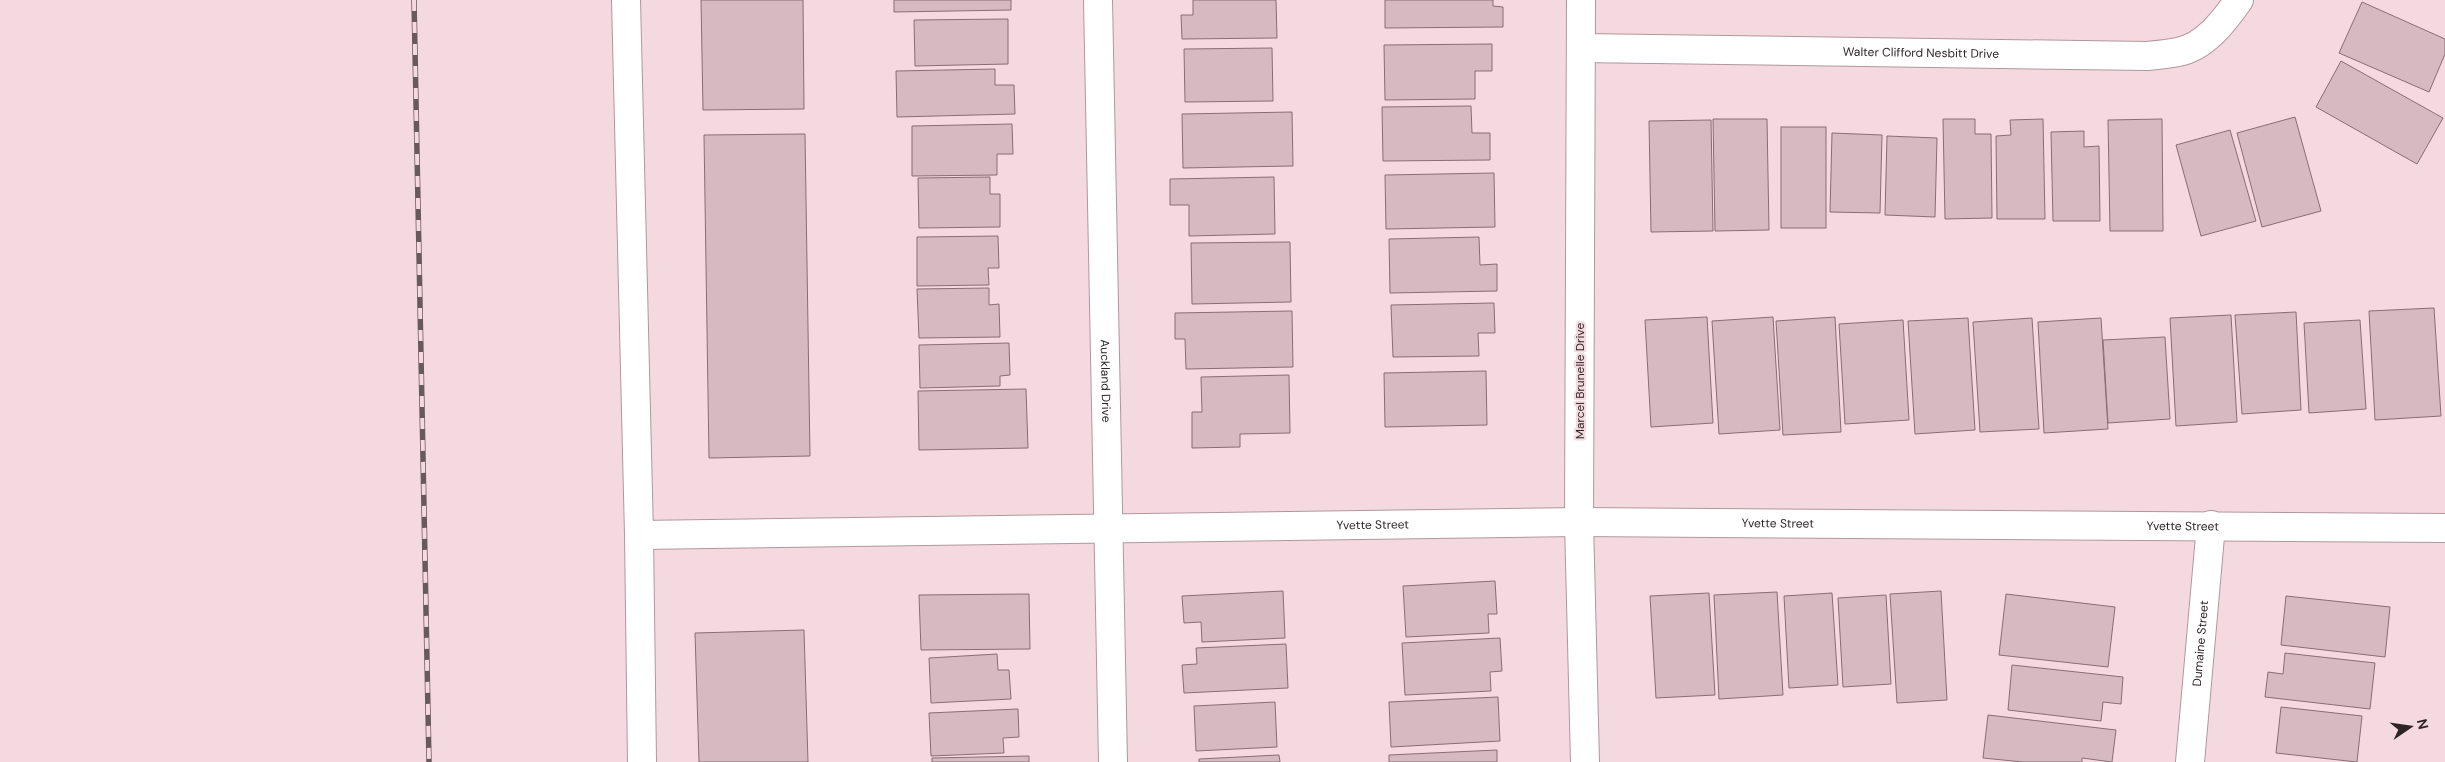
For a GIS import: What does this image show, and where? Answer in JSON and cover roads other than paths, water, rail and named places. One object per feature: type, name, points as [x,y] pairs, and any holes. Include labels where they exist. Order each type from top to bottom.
[{"type":"street","points":[[626,0],[639,535],[642,762]]},
{"type":"street","name":"Auckland Drive","points":[[1098,0],[1110,530],[1113,762]]},
{"type":"street","name":"Marcel Brunelle Drive","points":[[1581,0],[1579,522],[1585,762]]},
{"type":"street","name":"Walter Clifford Nesbitt Drive","points":[[1581,48],[2147,56],[2180,52],[2206,38],[2225,20],[2239,0]]},
{"type":"street","name":"Yvette Street","points":[[639,535],[1110,530],[1579,522],[2445,528]]},
{"type":"street","name":"Dumaine Street","points":[[2190,762],[2211,525]]},
{"type":"railway","points":[[414,0],[429,762]]}]
